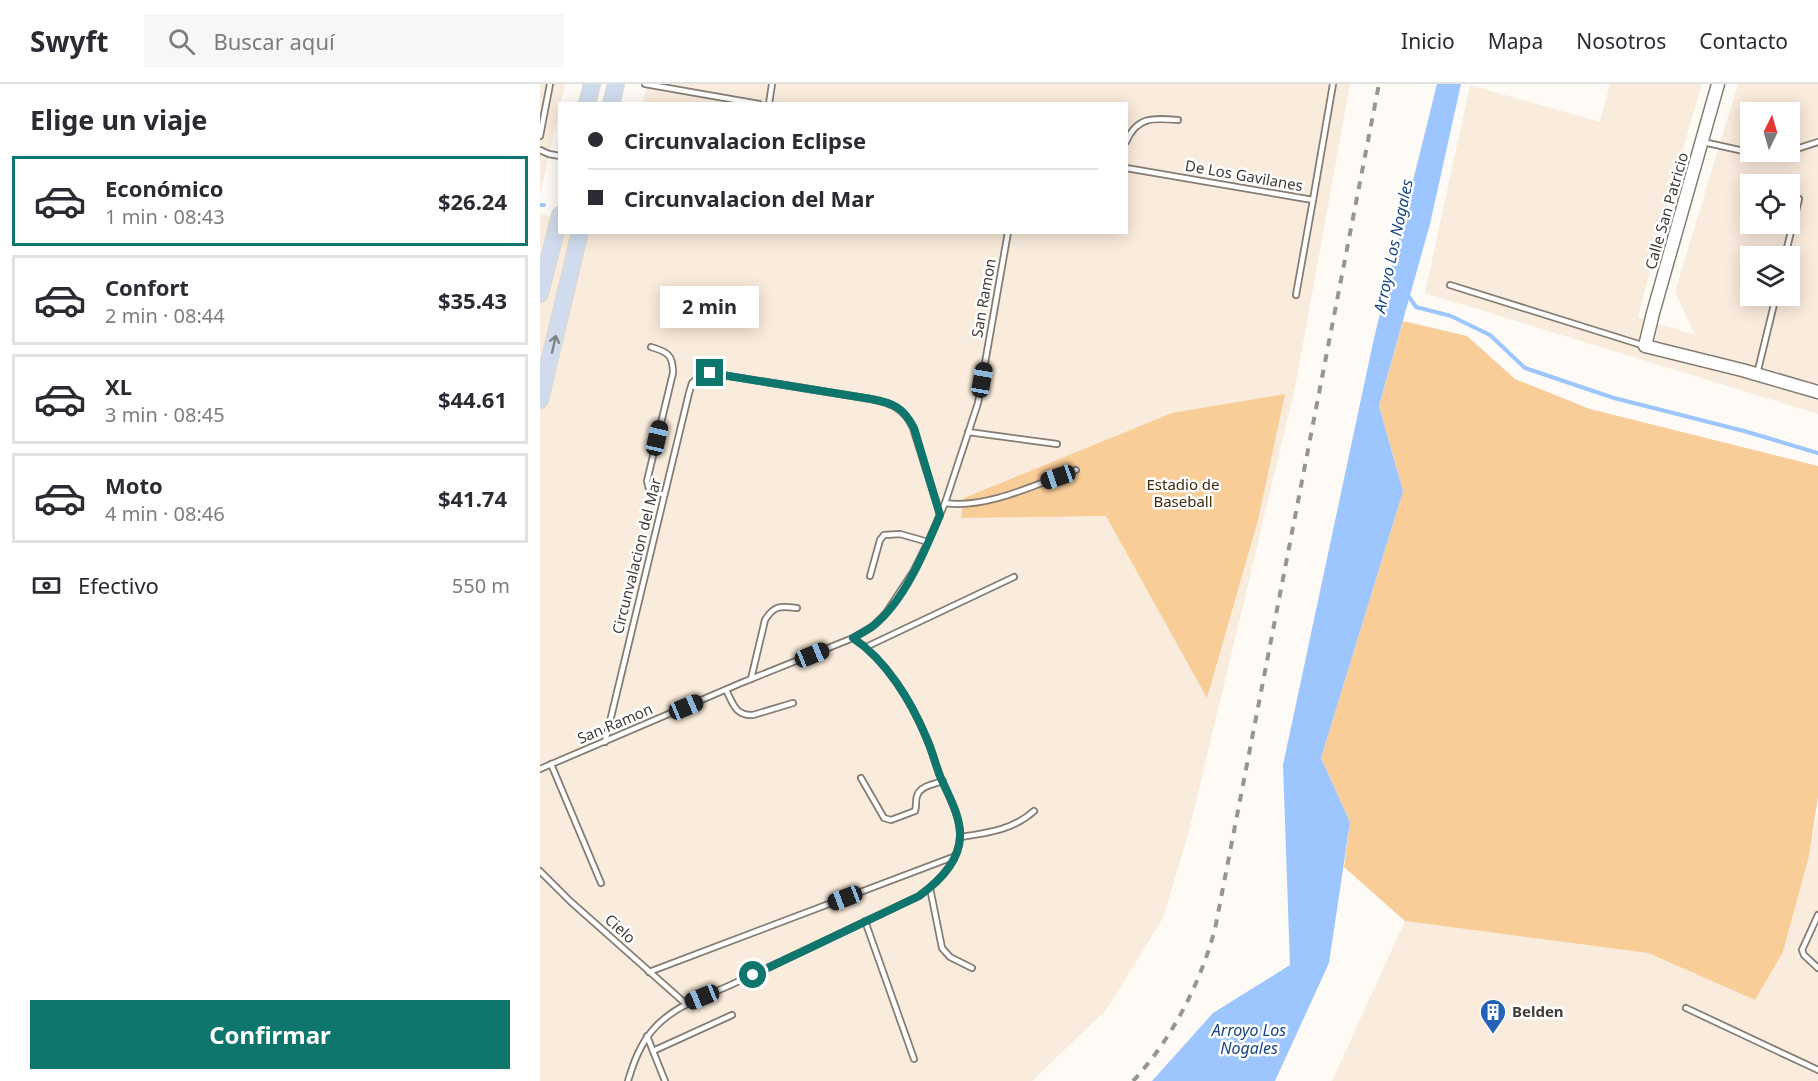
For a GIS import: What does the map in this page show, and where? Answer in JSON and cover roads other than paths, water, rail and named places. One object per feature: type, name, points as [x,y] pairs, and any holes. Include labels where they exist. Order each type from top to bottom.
[{"type":"highway","points":[[588,102],[592,84]]},
{"type":"highway","points":[[612,102],[616,84]]},
{"type":"highway","points":[[540,294],[558,223]]},
{"type":"highway","points":[[540,400],[580,234]]},
{"type":"street","name":"Calle San Patricio","points":[[1645,346],[1718,84]]},
{"type":"street","points":[[1645,346],[1818,392]]},
{"type":"lane","points":[[540,136],[550,84]]},
{"type":"lane","points":[[645,84],[748,102]]},
{"type":"lane","points":[[769,102],[772,84]]},
{"type":"lane","name":"De Los Gavilanes","points":[[1128,168],[1313,201],[1333,84]]},
{"type":"lane","points":[[1128,138],[1143,121],[1152,118],[1178,120]]},
{"type":"lane","points":[[1703,142],[1770,157],[1818,142]]},
{"type":"lane","points":[[540,150],[558,156]]},
{"type":"lane","points":[[1296,295],[1313,201]]},
{"type":"lane","name":"San Ramon","points":[[540,769],[853,638],[873,626],[886,613],[909,580],[940,515],[978,403],[1008,234]]},
{"type":"lane","points":[[1450,285],[1645,346]]},
{"type":"lane","points":[[1757,374],[1774,306]]},
{"type":"lane","points":[[651,347],[669,354],[673,363],[673,373],[647,481],[649,489],[664,495]]},
{"type":"lane","name":"Circunvalacion del Mar","points":[[605,742],[692,383],[702,373],[888,402],[900,408],[914,428],[940,515]]},
{"type":"lane","points":[[968,432],[1057,444]]},
{"type":"lane","points":[[945,503],[958,505],[984,502],[1076,470]]},
{"type":"lane","points":[[870,576],[880,540],[884,535],[900,534],[928,542]]},
{"type":"lane","points":[[866,647],[1014,577]]},
{"type":"lane","points":[[752,679],[765,620],[770,612],[780,606],[798,608]]},
{"type":"lane","points":[[628,1081],[638,1052],[647,1036],[664,1018],[686,1004],[734,984],[919,896],[930,888],[948,868],[960,837],[951,798],[926,736],[906,698],[880,662],[866,647],[853,638]]},
{"type":"lane","points":[[726,690],[741,715],[746,716],[793,703]]},
{"type":"lane","points":[[551,764],[601,883]]},
{"type":"lane","points":[[861,778],[884,818],[891,820],[915,811],[917,796],[920,792],[924,788],[943,781]]},
{"type":"lane","points":[[960,837],[1013,826],[1025,820],[1034,811]]},
{"type":"lane","points":[[649,972],[953,857]]},
{"type":"lane","name":"Cielo","points":[[540,871],[570,901],[686,1004]]},
{"type":"lane","points":[[930,888],[942,948],[950,957],[972,968]]},
{"type":"lane","points":[[1818,915],[1802,950],[1804,955],[1818,968]]},
{"type":"lane","points":[[865,921],[914,1059]]},
{"type":"lane","points":[[1686,1008],[1818,1070]]},
{"type":"lane","points":[[653,1052],[732,1015]]},
{"type":"lane","points":[[647,1036],[665,1081]]},
{"type":"water","name":"Arroyo Los Nogales","points":[[1437,84],[1461,84],[1430,224],[1379,406],[1403,491],[1321,758],[1350,822],[1329,963],[1275,1081],[1152,1081],[1213,1013],[1290,965],[1283,765],[1374,338]]},
{"type":"waterway","points":[[1407,294],[1416,307],[1451,316],[1490,335],[1525,368],[1614,398],[1744,431],[1818,453]]},
{"type":"railway","points":[[1133,1081],[1160,1047],[1183,1010],[1209,950],[1215,929],[1379,84]]},
{"type":"place","name":"Belden","points":[[1493,1035]]},
{"type":"park label","name":"Estadio de Baseball","points":[[1183,494]]}]
